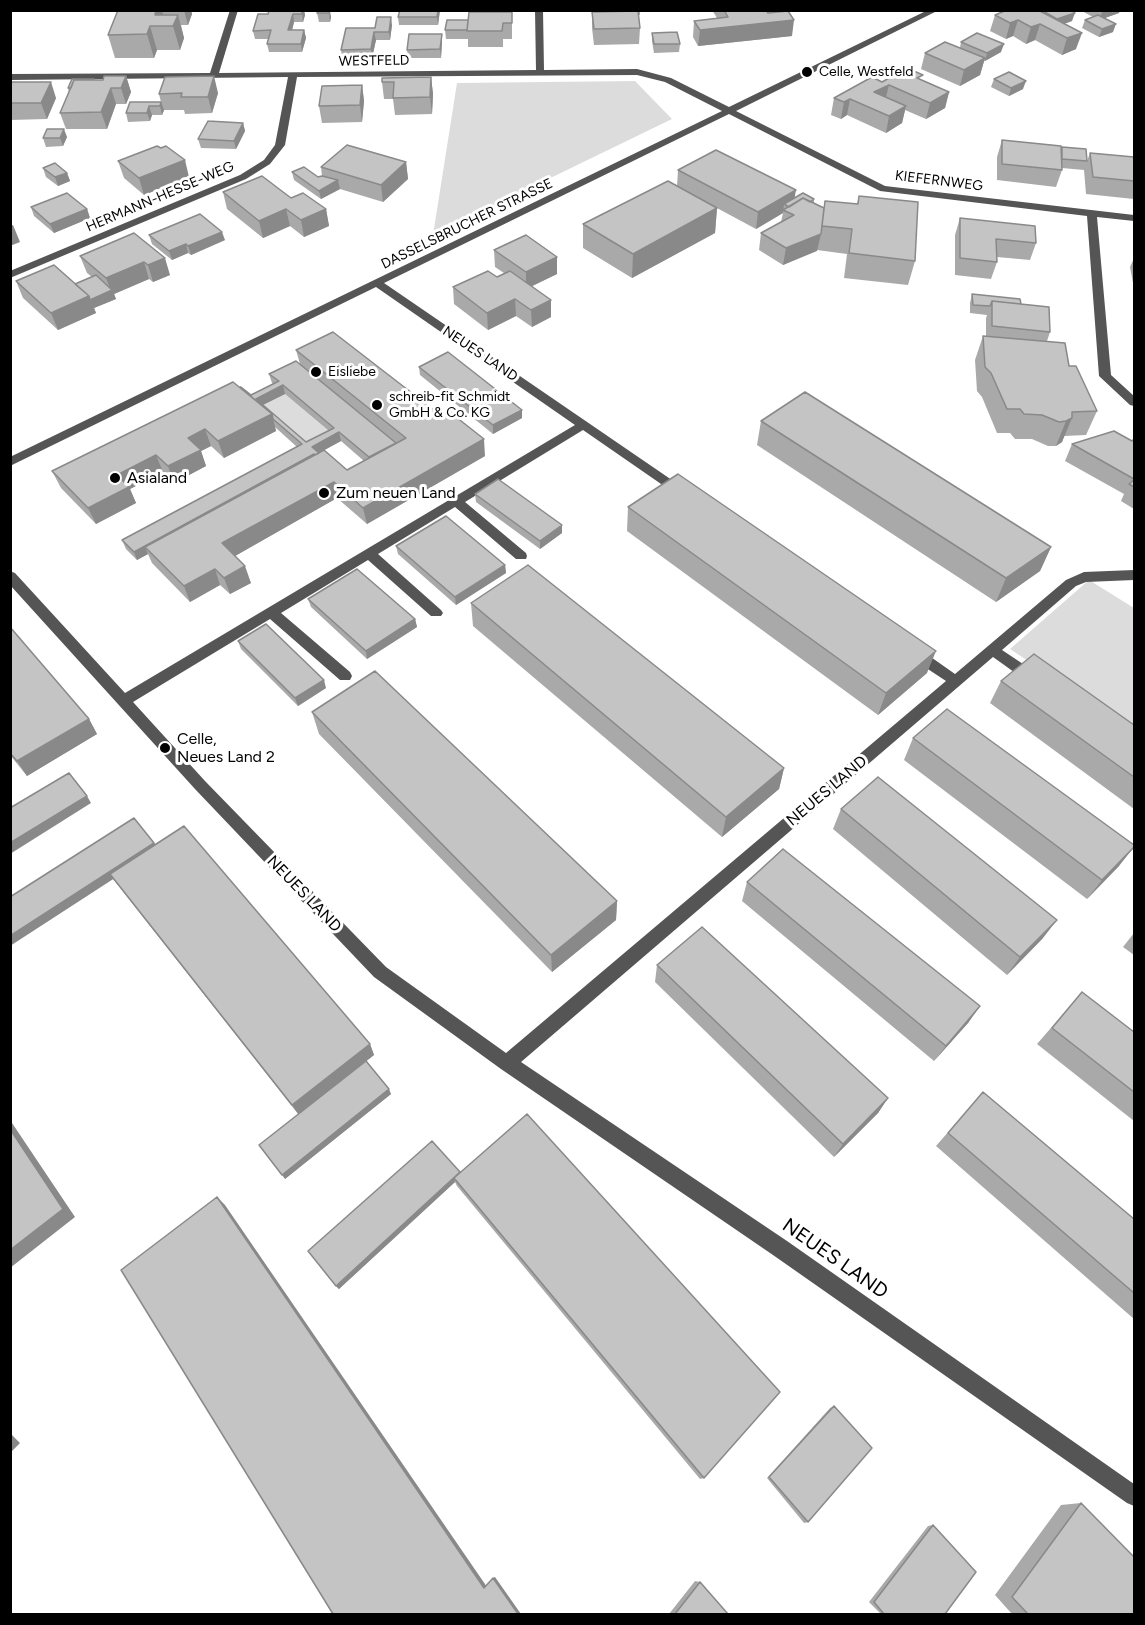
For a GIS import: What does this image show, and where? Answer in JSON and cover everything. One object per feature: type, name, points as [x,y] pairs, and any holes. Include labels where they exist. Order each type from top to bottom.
[{"type":"street","points":[[214,75],[234,10]]},
{"type":"street","points":[[539,10],[540,72]]},
{"type":"street","name":"DASSELSBRUCHER STRASSE","points":[[10,462],[935,10]]},
{"type":"street","name":"WESTFELD","points":[[10,77],[637,72],[668,80],[730,110]]},
{"type":"street","name":"HERMANN-HESSE-WEG","points":[[10,275],[243,177],[267,162],[280,145],[293,76]]},
{"type":"street","name":"KIEFERNWEG","points":[[730,110],[814,156],[883,189],[1134,218]]},
{"type":"street","points":[[1092,213],[1105,376],[1134,402]]},
{"type":"street","name":"NEUES LAND","points":[[377,283],[695,502]]},
{"type":"street","points":[[123,701],[584,424]]},
{"type":"street","points":[[456,501],[521,556]]},
{"type":"street","points":[[369,553],[436,613]]},
{"type":"street","name":"NEUES LAND","points":[[507,1063],[1071,583],[1084,577],[1134,574]]},
{"type":"street","name":"NEUES LAND","points":[[10,576],[200,785],[380,972],[507,1063],[780,1248],[1134,1496]]},
{"type":"street","points":[[271,612],[345,676]]},
{"type":"street","points":[[898,642],[957,682]]},
{"type":"street","points":[[993,651],[1045,686]]},
{"type":"shaded area","points":[[635,81],[672,119],[433,235],[457,83]]},
{"type":"shaded area","points":[[285,394],[336,437],[308,451],[258,408]]},
{"type":"shaded area","points":[[1089,580],[1134,608],[1134,732],[1010,649]]},
{"type":"building","points":[[118,10],[156,10],[155,15],[178,15],[173,26],[150,26],[147,34],[108,35]]},
{"type":"building","points":[[269,10],[302,10],[302,14],[293,14],[288,30],[304,30],[301,44],[267,44],[271,30],[253,31],[258,14],[268,14]]},
{"type":"building","points":[[318,10],[329,10],[329,13],[317,13]]},
{"type":"building","points":[[400,10],[438,10],[437,17],[398,17]]},
{"type":"building","points":[[724,10],[766,10],[768,13],[788,11],[794,20],[700,30],[694,21],[728,17]]},
{"type":"building","points":[[1007,10],[1038,10],[1082,33],[1067,38],[1040,24],[1031,27],[1018,20],[1010,23],[995,15]]},
{"type":"building","points":[[1041,10],[1071,10],[1075,13],[1057,19]]},
{"type":"building","points":[[638,11],[640,28],[594,29],[592,12]]},
{"type":"building","points":[[469,12],[512,12],[512,23],[503,23],[502,31],[467,31]]},
{"type":"building","points":[[1098,15],[1116,24],[1102,29],[1085,20]]},
{"type":"building","points":[[377,17],[391,17],[389,32],[374,32],[371,49],[341,50],[346,28],[375,28]]},
{"type":"building","points":[[447,20],[468,20],[467,30],[445,30]]},
{"type":"building","points":[[677,32],[680,44],[654,44],[652,33]]},
{"type":"building","points":[[977,33],[1004,44],[987,53],[961,42]]},
{"type":"building","points":[[409,34],[442,34],[440,49],[407,50]]},
{"type":"building","points":[[945,42],[985,58],[964,70],[925,53]]},
{"type":"building","points":[[907,68],[923,75],[917,78],[949,92],[930,103],[889,85],[874,92],[906,106],[889,116],[850,99],[844,102],[834,98],[872,77],[882,82]]},
{"type":"building","points":[[1009,72],[1026,81],[1011,88],[994,79]]},
{"type":"building","points":[[104,76],[126,76],[121,88],[111,88],[101,112],[60,113],[74,80],[103,80]]},
{"type":"building","points":[[214,76],[208,97],[181,97],[182,93],[159,94],[165,77]]},
{"type":"building","points":[[431,77],[430,97],[393,98],[394,82],[382,82],[382,78]]},
{"type":"building","points":[[72,79],[94,79],[74,80],[71,88],[68,88]]},
{"type":"building","points":[[10,82],[51,82],[41,103],[10,103]]},
{"type":"building","points":[[362,85],[360,105],[319,106],[322,86]]},
{"type":"building","points":[[130,102],[161,102],[160,106],[149,106],[147,113],[126,113]]},
{"type":"building","points":[[208,121],[243,123],[234,141],[198,139]]},
{"type":"building","points":[[47,129],[64,129],[60,138],[43,138]]},
{"type":"building","points":[[1002,140],[1061,146],[1062,170],[1002,164]]},
{"type":"building","points":[[347,145],[406,162],[381,185],[321,167]]},
{"type":"building","points":[[157,146],[161,148],[166,146],[185,160],[139,178],[118,161]]},
{"type":"building","points":[[1062,147],[1086,149],[1087,161],[1062,159]]},
{"type":"building","points":[[716,150],[796,190],[758,212],[678,170]]},
{"type":"building","points":[[1090,153],[1134,157],[1134,181],[1093,177]]},
{"type":"building","points":[[55,163],[67,173],[55,177],[43,168]]},
{"type":"building","points":[[304,167],[318,177],[338,180],[319,191],[292,172]]},
{"type":"building","points":[[262,176],[291,198],[303,193],[326,209],[301,220],[286,209],[259,221],[223,192]]},
{"type":"building","points":[[668,181],[717,208],[633,254],[583,224]]},
{"type":"building","points":[[67,193],[87,209],[50,224],[31,207]]},
{"type":"building","points":[[803,193],[814,199],[810,202],[803,198],[789,207],[784,204]]},
{"type":"building","points":[[859,196],[918,202],[915,261],[849,253],[852,229],[822,226],[825,201],[858,204]]},
{"type":"building","points":[[803,198],[824,208],[821,234],[786,248],[761,233],[794,215],[783,210]]},
{"type":"building","points":[[200,214],[222,232],[169,251],[149,235]]},
{"type":"building","points":[[960,218],[1035,226],[1036,243],[996,239],[997,262],[960,258]]},
{"type":"building","points":[[134,233],[165,258],[148,265],[144,262],[106,278],[80,256]]},
{"type":"building","points":[[526,235],[557,257],[526,272],[494,250]]},
{"type":"building","points":[[54,265],[89,296],[51,313],[16,281]]},
{"type":"building","points":[[488,271],[497,277],[510,271],[551,300],[531,310],[515,299],[487,313],[453,287]]},
{"type":"building","points":[[96,275],[112,290],[90,300],[89,296],[75,284]]},
{"type":"building","points":[[972,294],[1020,299],[1021,304],[992,301],[990,306],[973,305]]},
{"type":"building","points":[[992,301],[1049,307],[1050,332],[992,326]]},
{"type":"building","points":[[333,332],[443,417],[451,413],[484,439],[363,508],[334,482],[222,543],[245,566],[224,578],[215,569],[184,586],[145,547],[324,450],[347,470],[406,438],[296,350]]},
{"type":"building","points":[[983,336],[1065,343],[1069,366],[1076,366],[1097,411],[1072,412],[1072,418],[1059,422],[1042,415],[1024,414],[1020,409],[1007,409],[991,373],[985,367]]},
{"type":"building","points":[[448,352],[522,410],[493,425],[419,367]]},
{"type":"building","points":[[296,361],[396,443],[369,457],[339,432],[312,447],[319,453],[134,552],[122,540],[302,444],[240,387],[251,395],[279,381],[269,374]],"holes":[[[283,385],[334,428],[306,442],[256,399]]]},
{"type":"building","points":[[233,382],[272,414],[218,441],[205,429],[188,438],[201,450],[168,466],[156,455],[117,475],[129,487],[88,508],[52,471]]},
{"type":"building","points":[[805,392],[1051,547],[1006,578],[761,421]]},
{"type":"building","points":[[1114,431],[1132,441],[1134,439],[1134,479],[1072,444]]},
{"type":"building","points":[[678,474],[936,651],[886,693],[628,507]]},
{"type":"building","points":[[498,479],[562,525],[540,541],[475,494]]},
{"type":"building","points":[[446,516],[505,565],[455,597],[396,546]]},
{"type":"building","points":[[528,565],[784,768],[726,817],[471,603]]},
{"type":"building","points":[[357,569],[415,619],[366,651],[308,599]]},
{"type":"building","points":[[266,624],[324,680],[295,698],[238,641]]},
{"type":"building","points":[[10,627],[89,719],[17,761],[10,753]]},
{"type":"building","points":[[1034,654],[1134,725],[1134,777],[1001,681]]},
{"type":"building","points":[[375,671],[617,901],[551,955],[312,712]]},
{"type":"building","points":[[947,709],[1134,847],[1102,880],[913,738]]},
{"type":"building","points":[[69,773],[87,796],[10,843],[10,808]]},
{"type":"building","points":[[878,777],[1057,920],[1020,957],[841,809]]},
{"type":"building","points":[[134,818],[154,843],[10,936],[10,897]]},
{"type":"building","points":[[184,826],[370,1044],[292,1105],[110,874]]},
{"type":"building","points":[[783,849],[980,1006],[946,1046],[747,882]]},
{"type":"building","points":[[702,927],[888,1098],[843,1144],[657,965]]},
{"type":"building","points":[[1082,992],[1134,1032],[1134,1092],[1052,1028]]},
{"type":"building","points":[[366,1061],[389,1089],[282,1175],[259,1145]]},
{"type":"building","points":[[983,1092],[1134,1219],[1134,1293],[948,1133]]},
{"type":"building","points":[[527,1114],[780,1392],[704,1478],[454,1178]]},
{"type":"building","points":[[10,1129],[63,1209],[10,1250]]},
{"type":"building","points":[[432,1141],[460,1172],[336,1286],[308,1251]]},
{"type":"building","points":[[217,1197],[484,1588],[493,1578],[518,1614],[333,1614],[121,1270]]},
{"type":"building","points":[[834,1406],[872,1448],[808,1522],[769,1477]]},
{"type":"building","points":[[1081,1503],[1134,1557],[1134,1614],[1028,1614],[1012,1597]]},
{"type":"building","points":[[933,1525],[976,1572],[945,1614],[884,1614],[874,1602]]},
{"type":"building","points":[[700,1582],[728,1614],[675,1614]]},
{"type":"place","name":"Celle, Westfeld","points":[[807,72]]},
{"type":"place","name":"Eisliebe","points":[[316,372]]},
{"type":"place","name":"schreib-fit Schmidt GmbH & Co. KG","points":[[377,405]]},
{"type":"place","name":"Asialand","points":[[115,478]]},
{"type":"place","name":"Zum neuen Land","points":[[324,493]]},
{"type":"place","name":"Celle, Neues Land 2","points":[[165,748]]}]
